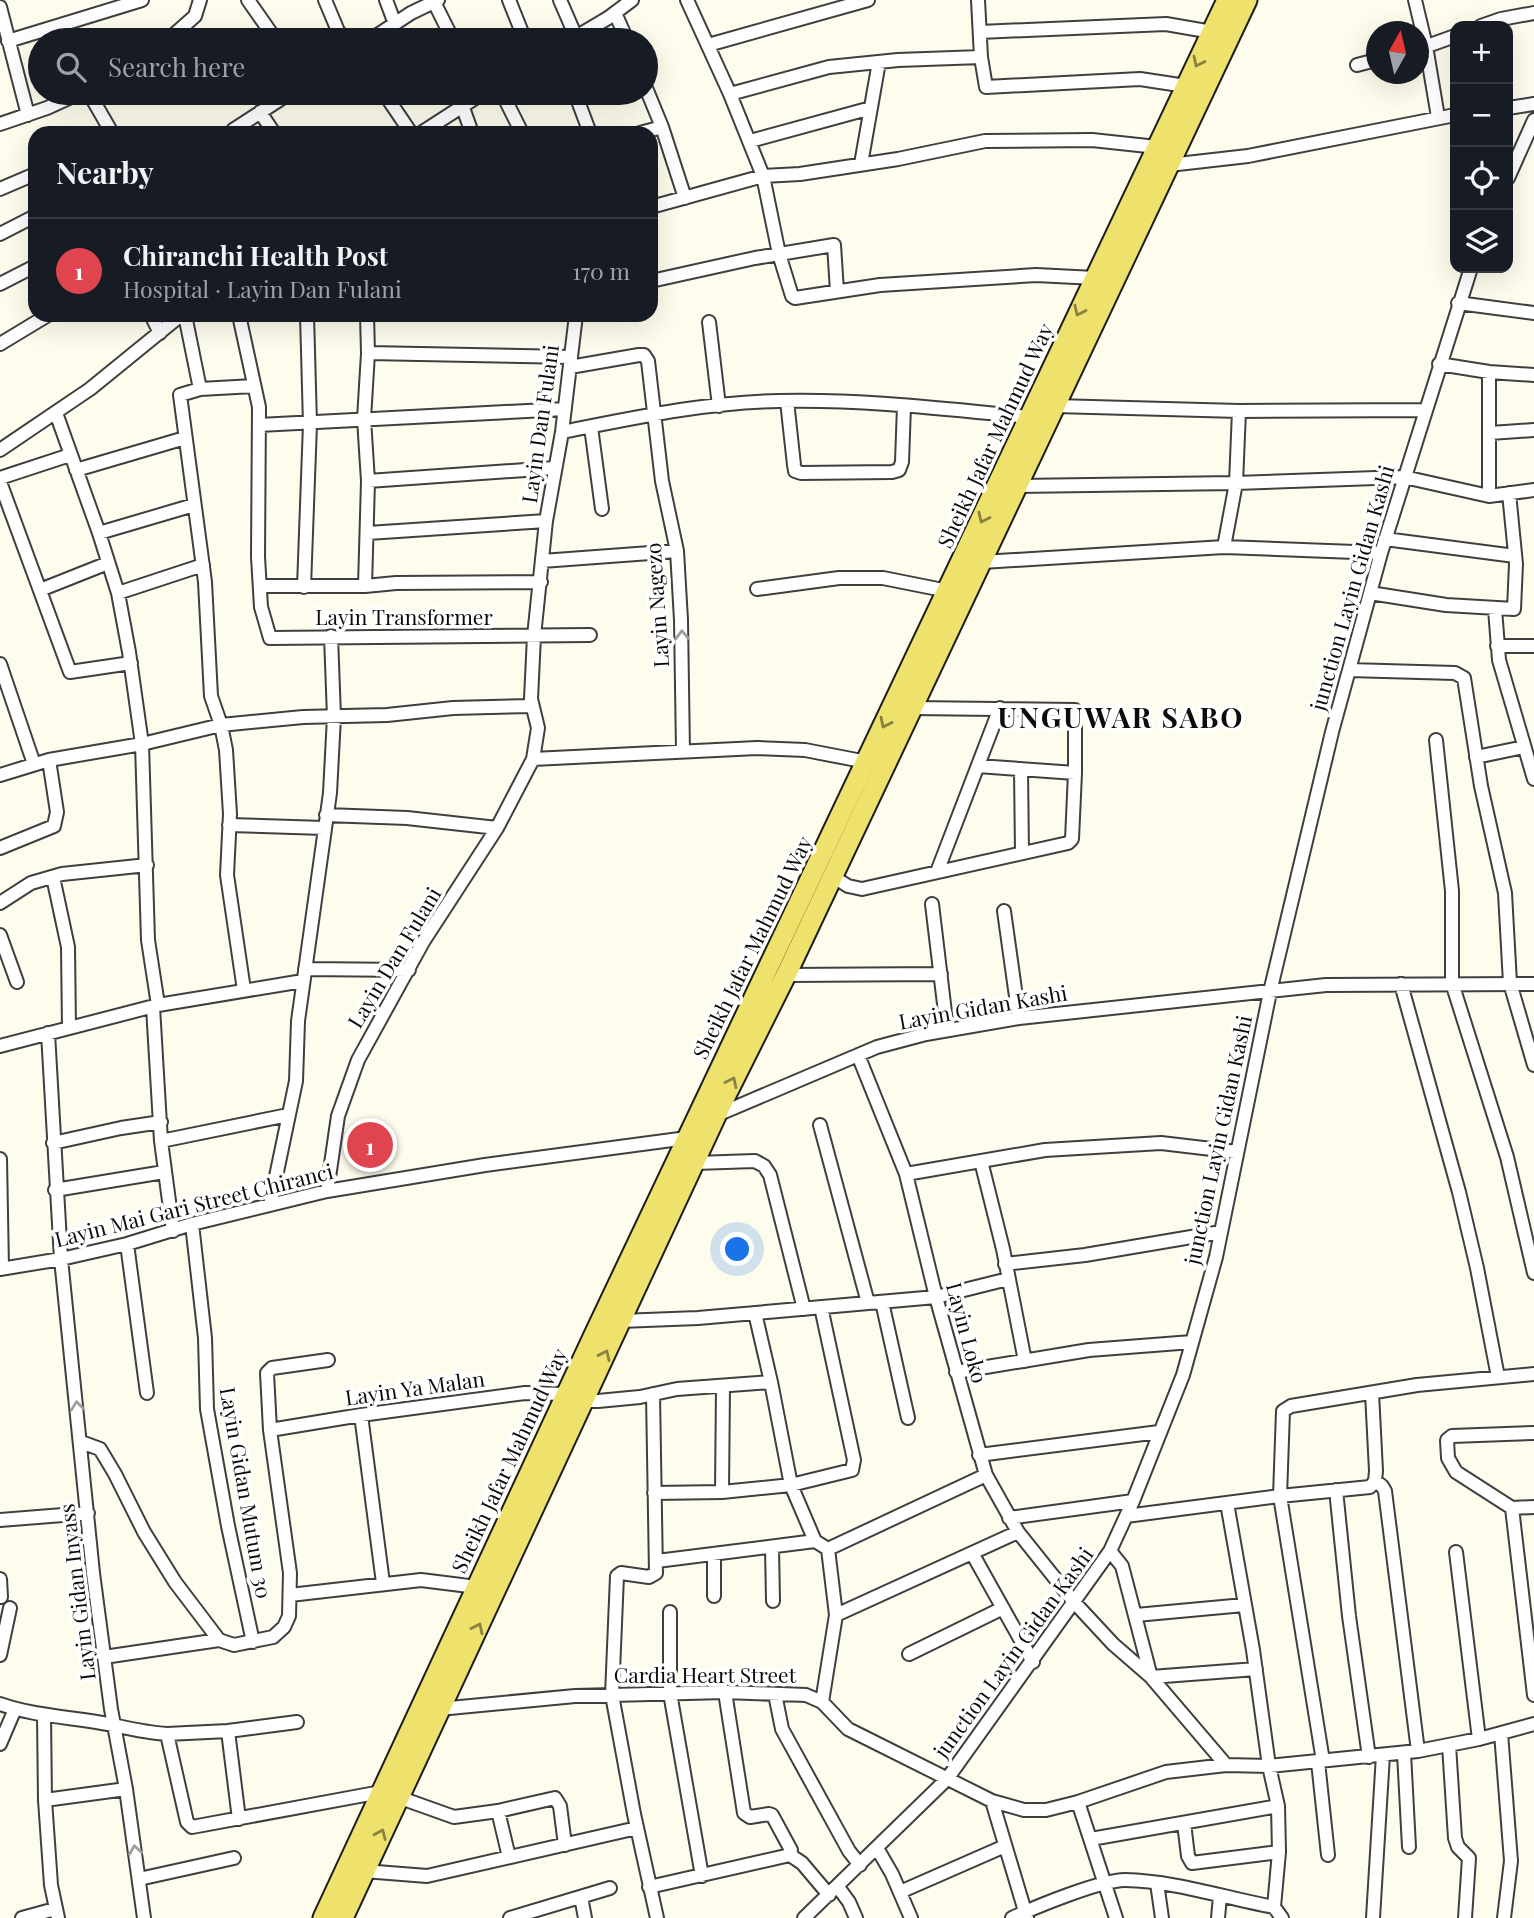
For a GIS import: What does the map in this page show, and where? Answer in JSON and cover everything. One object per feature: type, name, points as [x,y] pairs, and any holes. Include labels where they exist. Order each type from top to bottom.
[{"type":"main road","name":"Sheikh Jafar Mahmud Way","points":[[323,1918],[439,1709],[504,1574],[575,1398],[687,1138],[1227,0]]},
{"type":"main road","name":"Sheikh Jafar Mahmud Way","points":[[343,1918],[364,1871],[390,1795],[477,1587],[575,1398],[620,1321],[1247,0]]},
{"type":"street","points":[[50,28],[142,0]]},
{"type":"street","points":[[181,28],[195,16],[200,0]]},
{"type":"street","points":[[248,0],[268,28]]},
{"type":"street","points":[[325,0],[337,28]]},
{"type":"street","points":[[386,0],[395,24]]},
{"type":"street","points":[[509,0],[520,28]]},
{"type":"street","points":[[560,0],[570,28]]},
{"type":"street","points":[[591,28],[632,0]]},
{"type":"street","points":[[687,0],[750,141],[762,176],[779,254],[792,296],[795,298],[880,285],[1036,275],[1095,278]]},
{"type":"street","points":[[708,44],[868,0]]},
{"type":"street","points":[[978,0],[981,57],[986,87],[1140,79],[1186,86]]},
{"type":"street","points":[[1415,0],[1418,21]]},
{"type":"street","points":[[389,28],[436,1],[448,28]]},
{"type":"street","points":[[0,7],[28,115]]},
{"type":"street","points":[[615,13],[622,28]]},
{"type":"street","points":[[1495,21],[1534,13]]},
{"type":"street","points":[[980,32],[1166,24],[1212,32]]},
{"type":"street","points":[[8,41],[28,35]]},
{"type":"street","points":[[1429,45],[1450,38]]},
{"type":"street","points":[[730,94],[814,70],[879,62],[981,57]]},
{"type":"street","points":[[862,164],[879,62]]},
{"type":"street","points":[[1357,65],[1366,63]]},
{"type":"street","points":[[1429,78],[1438,117]]},
{"type":"street","points":[[1513,107],[1534,104]]},
{"type":"street","points":[[0,124],[52,105]]},
{"type":"street","points":[[96,105],[108,126]]},
{"type":"street","points":[[239,126],[271,105]]},
{"type":"street","points":[[392,105],[406,126]]},
{"type":"street","points":[[431,126],[462,105],[470,126]]},
{"type":"street","points":[[508,105],[518,126]]},
{"type":"street","points":[[580,105],[587,126]]},
{"type":"street","points":[[653,105],[685,198]]},
{"type":"street","points":[[750,141],[871,108]]},
{"type":"street","points":[[260,112],[269,126]]},
{"type":"street","points":[[1169,165],[1248,156],[1450,116]]},
{"type":"street","points":[[1513,167],[1534,120]]},
{"type":"street","points":[[658,128],[662,127]]},
{"type":"street","points":[[658,205],[762,176],[800,174],[985,141],[1092,140],[1157,147]]},
{"type":"street","points":[[0,189],[28,177]]},
{"type":"street","points":[[0,234],[28,220]]},
{"type":"street","points":[[658,280],[834,245],[837,291]]},
{"type":"street","points":[[0,284],[28,270]]},
{"type":"street","name":"junction Layin Gidan Kashi","points":[[804,1918],[947,1779],[1110,1551],[1133,1501],[1183,1375],[1221,1232],[1270,992],[1349,670],[1385,538],[1469,273]]},
{"type":"street","points":[[1458,303],[1534,313]]},
{"type":"street","points":[[0,344],[36,322]]},
{"type":"street","points":[[154,322],[160,333]]},
{"type":"street","points":[[0,450],[90,388],[174,322]]},
{"type":"street","points":[[185,322],[200,389]]},
{"type":"street","points":[[240,322],[258,407],[260,586],[541,582]]},
{"type":"street","points":[[304,587],[310,424],[307,322]]},
{"type":"street","points":[[365,586],[368,533],[364,419],[367,322]]},
{"type":"street","name":"Layin Dan Fulani","points":[[327,1191],[338,1116],[347,1085],[371,1033],[442,910],[497,828],[533,759],[538,728],[532,706],[534,636],[575,322]]},
{"type":"street","points":[[709,322],[719,406]]},
{"type":"street","points":[[368,353],[570,362]]},
{"type":"street","name":"Layin Nagezo","points":[[570,362],[644,355],[648,361],[662,481],[677,551],[683,752]]},
{"type":"street","points":[[1439,364],[1489,372],[1534,375]]},
{"type":"street","points":[[1489,372],[1489,496]]},
{"type":"street","points":[[244,990],[227,875],[229,779],[221,724],[211,696],[203,565],[180,395],[200,389],[254,386]]},
{"type":"street","points":[[787,401],[795,471],[801,473],[899,470],[902,462],[904,406]]},
{"type":"street","points":[[562,432],[653,415],[787,401],[904,406],[1029,417]]},
{"type":"street","points":[[1055,406],[1239,411],[1425,410]]},
{"type":"street","points":[[259,425],[565,409]]},
{"type":"street","points":[[1224,547],[1236,483],[1239,411]]},
{"type":"street","points":[[56,413],[118,593],[131,663],[142,744],[148,940],[155,1006],[161,1141],[173,1231]]},
{"type":"street","points":[[591,427],[602,509]]},
{"type":"street","points":[[1490,433],[1534,430]]},
{"type":"street","points":[[76,470],[185,438]]},
{"type":"street","points":[[70,455],[0,480],[69,673],[131,663]]},
{"type":"street","points":[[368,481],[554,468]]},
{"type":"street","points":[[1017,486],[1404,477],[1489,496],[1534,490]]},
{"type":"street","points":[[1370,593],[1446,605],[1511,610],[1515,605],[1515,556],[1509,493]]},
{"type":"street","points":[[99,533],[194,505]]},
{"type":"street","points":[[368,533],[547,521]]},
{"type":"street","points":[[1385,538],[1515,556]]},
{"type":"street","points":[[982,562],[1224,547],[1381,553]]},
{"type":"street","points":[[542,561],[677,551]]},
{"type":"street","points":[[40,590],[108,563]]},
{"type":"street","points":[[118,593],[203,565]]},
{"type":"street","points":[[757,589],[839,578],[883,578],[948,591]]},
{"type":"street","name":"Layin Transformer","points":[[260,586],[261,607],[269,635],[275,638],[590,635]]},
{"type":"street","points":[[1495,609],[1499,660],[1534,779]]},
{"type":"street","points":[[270,1205],[296,1081],[298,1021],[325,822],[334,717],[331,636]]},
{"type":"street","points":[[1497,646],[1534,646]]},
{"type":"street","points":[[0,664],[34,764]]},
{"type":"street","points":[[1349,670],[1460,674],[1464,678],[1476,757],[1505,893],[1510,983],[1534,1065]]},
{"type":"street","points":[[0,707],[13,702]]},
{"type":"street","points":[[0,775],[50,760],[142,744],[221,724],[303,717],[387,715],[453,708],[532,706]]},
{"type":"street","points":[[832,876],[848,887],[862,889],[1061,845],[1072,839],[1076,710],[912,708]]},
{"type":"street","points":[[937,872],[1000,708]]},
{"type":"street","points":[[1436,740],[1452,891],[1452,983],[1507,1157],[1534,1273]]},
{"type":"street","points":[[1476,757],[1524,747]]},
{"type":"street","points":[[533,759],[757,748],[805,750],[867,762]]},
{"type":"street","points":[[0,848],[54,826],[57,812],[50,760]]},
{"type":"street","points":[[978,766],[1075,773]]},
{"type":"street","points":[[1021,769],[1023,853]]},
{"type":"street","points":[[229,825],[407,818],[497,828]]},
{"type":"street","points":[[0,903],[32,883],[53,877],[96,869],[147,865]]},
{"type":"street","points":[[53,877],[68,947],[69,1028]]},
{"type":"street","points":[[932,904],[947,1029]]},
{"type":"street","points":[[1004,911],[1019,1018]]},
{"type":"street","points":[[0,935],[17,982]]},
{"type":"street","points":[[0,1046],[155,1006],[244,990],[304,975],[409,970]]},
{"type":"street","points":[[786,975],[941,974]]},
{"type":"street","points":[[1401,984],[1445,1135],[1477,1268],[1498,1377]]},
{"type":"street","name":"Layin Gidan Kashi","points":[[716,1115],[877,1047],[947,1029],[1019,1018],[1326,985],[1534,984]]},
{"type":"street","name":"Layin Gidan Inyass","points":[[48,1033],[55,1190],[88,1513],[104,1657],[144,1918]]},
{"type":"street","name":"Layin Loko","points":[[858,1055],[906,1174],[936,1297],[986,1475],[1018,1532],[1074,1602],[1113,1644],[1151,1677],[1226,1765]]},
{"type":"street","points":[[161,1141],[288,1115]]},
{"type":"street","points":[[53,1143],[161,1122]]},
{"type":"street","points":[[820,1125],[868,1303]]},
{"type":"street","name":"Layin Mai Gari Street Chiranci","points":[[1,1268],[61,1259],[127,1244],[192,1224],[327,1191],[485,1164],[687,1138]]},
{"type":"street","points":[[906,1174],[1045,1150],[1161,1143],[1237,1152]]},
{"type":"street","points":[[0,1158],[1,1268]]},
{"type":"street","points":[[695,1163],[755,1161],[764,1166],[770,1175],[804,1309]]},
{"type":"street","points":[[981,1161],[1025,1360]]},
{"type":"street","points":[[55,1190],[164,1172]]},
{"type":"street","name":"Layin Gidan Mutum 30","points":[[192,1224],[205,1338],[207,1409],[253,1642]]},
{"type":"street","points":[[1005,1264],[1085,1255],[1221,1232]]},
{"type":"street","points":[[127,1244],[148,1393]]},
{"type":"street","points":[[620,1321],[755,1313],[936,1297],[1008,1279]]},
{"type":"street","points":[[882,1302],[908,1418]]},
{"type":"street","points":[[654,1493],[722,1492],[791,1485],[852,1470],[854,1465],[821,1307]]},
{"type":"street","points":[[755,1313],[791,1485],[815,1541],[828,1549]]},
{"type":"street","points":[[956,1372],[1089,1350],[1192,1342]]},
{"type":"street","name":"Layin Ya Malan","points":[[253,1642],[273,1637],[289,1616],[290,1573],[270,1430],[267,1373],[272,1368],[328,1360]]},
{"type":"street","points":[[1328,1855],[1320,1761],[1280,1496],[1283,1411],[1291,1406],[1417,1385],[1534,1374]]},
{"type":"street","name":"Layin Ya Malan","points":[[270,1430],[525,1393],[575,1398],[653,1394],[677,1389],[771,1382]]},
{"type":"street","points":[[722,1492],[723,1386]]},
{"type":"street","points":[[1126,1516],[1370,1487],[1375,1481],[1372,1393]]},
{"type":"street","points":[[653,1394],[656,1573],[653,1577],[621,1573],[616,1581],[612,1695],[657,1918]]},
{"type":"street","points":[[361,1415],[383,1583]]},
{"type":"street","points":[[979,1455],[1159,1432]]},
{"type":"street","points":[[1534,1433],[1452,1436],[1447,1440],[1448,1458],[1456,1472],[1512,1508],[1534,1507]]},
{"type":"street","points":[[81,1442],[100,1450],[144,1532],[175,1582],[219,1640]]},
{"type":"street","points":[[828,1549],[986,1475]]},
{"type":"street","points":[[1375,1481],[1385,1491],[1418,1752]]},
{"type":"street","points":[[1336,1490],[1349,1615],[1369,1757]]},
{"type":"street","points":[[1009,1518],[1133,1501]]},
{"type":"street","points":[[1227,1503],[1256,1670],[1269,1766],[1278,1806],[1279,1852],[1266,1910]]},
{"type":"street","points":[[1512,1508],[1534,1695]]},
{"type":"street","points":[[0,1520],[88,1513]]},
{"type":"street","points":[[836,1615],[1018,1532]]},
{"type":"street","points":[[657,1561],[815,1541]]},
{"type":"street","points":[[772,1547],[773,1601]]},
{"type":"street","points":[[822,1702],[836,1615],[828,1549]]},
{"type":"street","points":[[1110,1551],[1122,1566],[1151,1677],[1256,1670]]},
{"type":"street","points":[[1456,1552],[1479,1740]]},
{"type":"street","points":[[972,1553],[1033,1662]]},
{"type":"street","points":[[714,1554],[714,1596]]},
{"type":"street","points":[[0,1579],[1,1597]]},
{"type":"street","points":[[290,1595],[421,1580],[477,1587]]},
{"type":"street","points":[[1136,1615],[1244,1605]]},
{"type":"street","points":[[0,1656],[10,1608]]},
{"type":"street","points":[[909,1654],[1003,1608]]},
{"type":"street","points":[[670,1612],[670,1693],[702,1876]]},
{"type":"street","points":[[104,1657],[219,1640],[234,1645],[253,1642]]},
{"type":"street","points":[[725,1692],[744,1812],[750,1817],[772,1815],[791,1850],[790,1855]]},
{"type":"street","name":"Cardia Heart Street","points":[[439,1709],[575,1696],[725,1692],[806,1696],[822,1702],[848,1729],[992,1801],[1024,1810],[1046,1810],[1078,1802],[1166,1772],[1226,1765],[1269,1766],[1418,1752],[1479,1740],[1534,1724]]},
{"type":"street","points":[[775,1694],[778,1720],[786,1737],[849,1851],[860,1865]]},
{"type":"street","points":[[0,1704],[44,1716],[114,1725],[145,1733],[228,1731],[297,1723]]},
{"type":"street","points":[[0,1744],[15,1709]]},
{"type":"street","points":[[22,1918],[57,1913],[45,1800],[44,1716]]},
{"type":"street","points":[[228,1731],[239,1819]]},
{"type":"street","points":[[1501,1733],[1511,1861],[1504,1918]]},
{"type":"street","points":[[167,1734],[192,1827],[390,1795],[454,1816],[498,1811],[555,1798],[560,1805],[565,1845]]},
{"type":"street","points":[[1449,1745],[1455,1838],[1458,1847],[1469,1858],[1465,1918]]},
{"type":"street","points":[[1404,1753],[1409,1847]]},
{"type":"street","points":[[1373,1918],[1383,1755]]},
{"type":"street","points":[[45,1800],[126,1789]]},
{"type":"street","points":[[992,1801],[1026,1915]]},
{"type":"street","points":[[1078,1802],[1116,1918]]},
{"type":"street","points":[[1091,1839],[1278,1806]]},
{"type":"street","points":[[498,1811],[509,1857]]},
{"type":"street","points":[[1184,1823],[1188,1856],[1192,1863],[1279,1852]]},
{"type":"street","points":[[364,1871],[427,1876],[637,1828]]},
{"type":"street","points":[[900,1892],[1006,1846]]},
{"type":"street","points":[[877,1848],[911,1918]]},
{"type":"street","points":[[649,1886],[790,1855],[849,1902],[856,1918]]},
{"type":"street","points":[[139,1879],[234,1858]]},
{"type":"street","points":[[1012,1918],[1106,1883],[1122,1880],[1157,1883],[1220,1896],[1266,1910],[1282,1918]]},
{"type":"street","points":[[1157,1883],[1162,1918]]},
{"type":"street","points":[[510,1918],[610,1888]]},
{"type":"street","points":[[1218,1918],[1220,1896]]},
{"type":"street","points":[[581,1897],[585,1918]]},
{"type":"place","name":"Chiranchi Health Post","points":[[370,1145]]},
{"type":"district","name":"UNGUWAR SABO","points":[[1121,718]]}]
